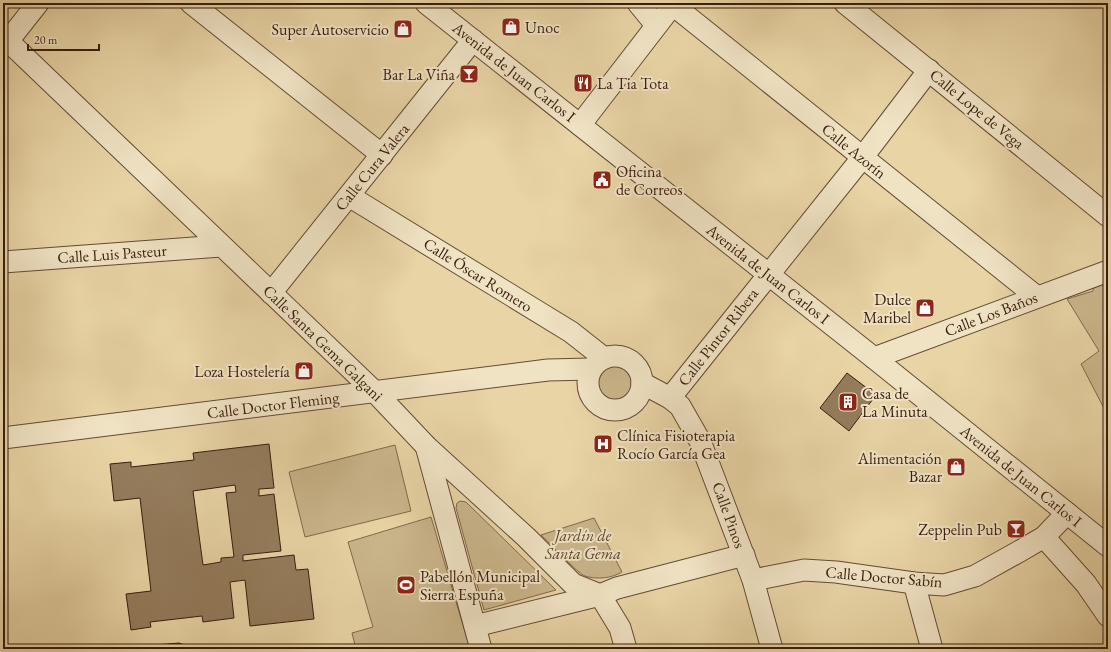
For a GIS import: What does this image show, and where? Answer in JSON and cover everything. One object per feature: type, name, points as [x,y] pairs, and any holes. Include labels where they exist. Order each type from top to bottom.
[{"type":"street","points":[[6,41],[38,3]]},
{"type":"street","points":[[191,3],[382,155]]},
{"type":"street","name":"Avenida de Juan Carlos I","points":[[426,3],[874,358],[1108,546]]},
{"type":"street","points":[[638,3],[656,25]]},
{"type":"street","name":"Calle Lope de Vega","points":[[845,3],[930,70],[1108,216]]},
{"type":"street","points":[[580,125],[656,25],[674,4]]},
{"type":"street","name":"Calle Azorín","points":[[674,4],[862,158],[1037,297]]},
{"type":"street","name":"Calle Cura Valera","points":[[271,293],[473,40]]},
{"type":"street","name":"Calle Santa Gema Galgani","points":[[6,41],[376,393],[426,446],[526,537],[573,584],[600,595]]},
{"type":"street","name":"Calle Pintor Ribera","points":[[670,398],[862,158],[930,70]]},
{"type":"street","name":"Calle Óscar Romero","points":[[349,196],[570,332],[598,363]]},
{"type":"street","name":"Calle Luis Pasteur","points":[[3,262],[222,246]]},
{"type":"street","name":"Calle Los Baños","points":[[874,358],[1108,271]]},
{"type":"street","points":[[613,356],[630,360],[641,374],[642,383],[641,392],[630,406],[621,410],[612,411],[599,406],[590,396],[587,387],[587,378],[598,363],[613,356]]},
{"type":"street","name":"Calle Doctor Fleming","points":[[3,438],[376,393],[598,363]]},
{"type":"street","name":"Calle Pinos","points":[[642,383],[670,398],[680,406],[700,441],[754,580],[772,649]]},
{"type":"street","points":[[426,446],[481,649]]},
{"type":"street","name":"Calle Doctor Sabín","points":[[754,580],[804,570],[836,572],[914,583],[944,585],[975,576],[1044,537],[1067,513]]},
{"type":"street","points":[[1044,537],[1086,584],[1108,616]]},
{"type":"street","points":[[475,626],[600,595],[617,588],[744,555]]},
{"type":"street","points":[[914,583],[932,649]]},
{"type":"street","points":[[600,595],[620,628],[626,649]]},
{"type":"green space","points":[[1108,283],[1108,416],[1081,364],[1099,351],[1067,299],[1093,291],[1094,286]]},
{"type":"green space","points":[[620,361],[632,367],[637,375],[637,393],[632,401],[624,406],[610,407],[598,401],[593,393],[592,379],[598,367],[606,362]]},
{"type":"green space","points":[[395,445],[411,511],[305,537],[289,472]]},
{"type":"green space","name":"Jardín de Santa Gema","points":[[460,501],[466,502],[556,590],[484,610],[456,508],[457,503]]},
{"type":"green space","name":"Pabellón Municipal Sierra Espuña","points":[[431,517],[470,649],[356,649],[352,633],[373,627],[348,542]]},
{"type":"green space","name":"Jardín de Santa Gema","points":[[594,518],[622,572],[618,574],[599,578],[581,574],[541,535]]},
{"type":"building","name":"Casa de La Minuta","points":[[847,373],[876,395],[849,431],[820,408]]},
{"type":"building","points":[[269,444],[274,488],[259,489],[259,496],[274,494],[281,551],[243,555],[243,561],[294,555],[296,570],[308,569],[314,619],[250,626],[245,580],[230,582],[234,618],[203,622],[202,616],[150,622],[151,627],[131,630],[126,594],[151,591],[140,498],[114,501],[110,464],[131,462],[131,467],[194,460],[193,453]],"holes":[[[235,485],[236,492],[226,493],[234,557],[221,558],[221,562],[203,565],[193,491]]]},
{"type":"building","points":[[179,643],[196,649],[110,649]]},
{"type":"place","name":"Unoc","points":[[511,27]]},
{"type":"place","name":"Super Autoservicio","points":[[403,29]]},
{"type":"place","name":"Bar La Viña","points":[[469,74]]},
{"type":"place","name":"La Tia Tota","points":[[583,83]]},
{"type":"place","name":"Oficina de Correos","points":[[602,180]]},
{"type":"place","name":"Dulce Maribel","points":[[925,308]]},
{"type":"place","name":"Loza Hostelería","points":[[304,371]]},
{"type":"place","name":"Casa de La Minuta","points":[[848,402]]},
{"type":"place","name":"Clínica Fisioterapia Rocío García Gea","points":[[603,444]]},
{"type":"place","name":"Alimentación Bazar","points":[[956,467]]},
{"type":"place","name":"Zeppelin Pub","points":[[1016,529]]},
{"type":"place","name":"Pabellón Municipal Sierra Espuña","points":[[406,585]]}]
